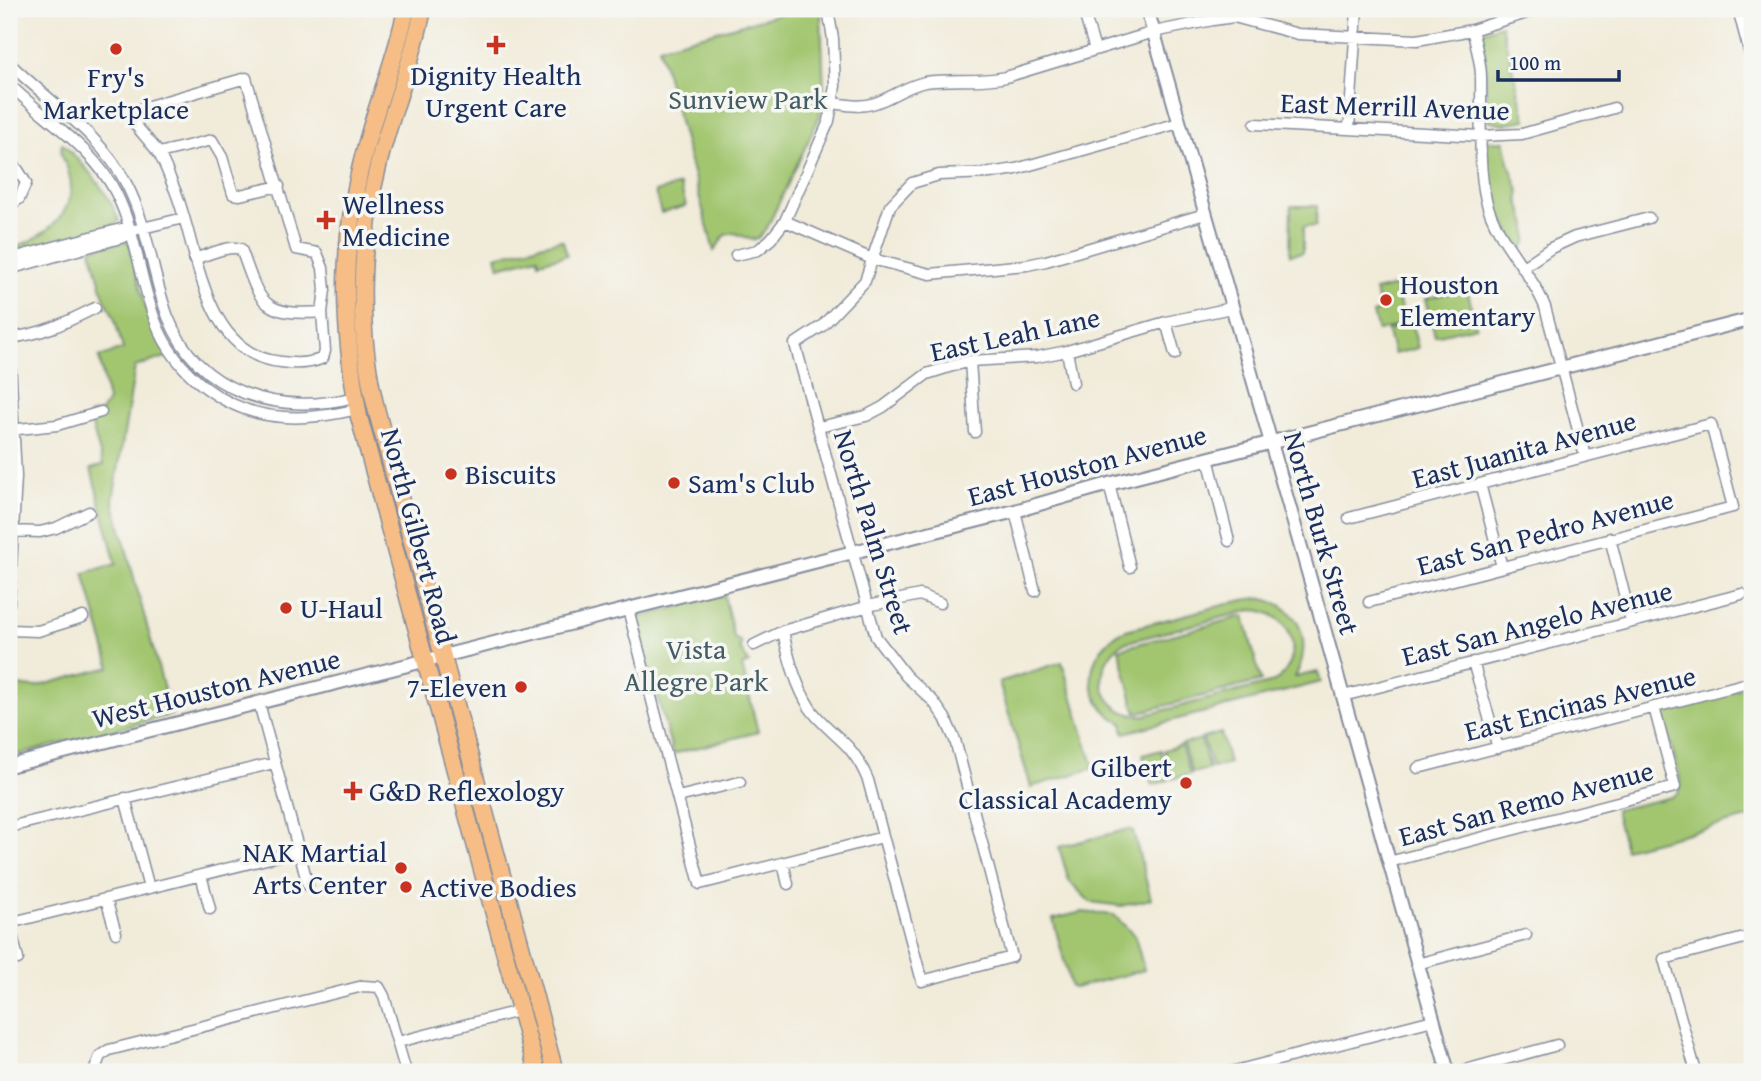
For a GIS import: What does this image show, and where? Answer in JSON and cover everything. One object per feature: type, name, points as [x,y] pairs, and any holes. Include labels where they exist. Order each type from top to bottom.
[{"type":"main road","name":"North Gilbert Road","points":[[406,9],[396,51],[368,139],[350,218],[345,306],[356,403],[435,659]]},
{"type":"main road","name":"North Gilbert Road","points":[[423,9],[413,52],[380,158],[371,199],[363,293],[366,354],[374,404],[435,659],[529,1008],[555,1072]]},
{"type":"main road","name":"North Gilbert Road","points":[[529,1008],[537,1072]]},
{"type":"street","points":[[736,256],[758,250],[771,239],[785,220],[828,121],[835,86],[833,39],[828,9]]},
{"type":"street","points":[[1083,9],[1095,50]]},
{"type":"street","name":"North Burk Street","points":[[1147,9],[1448,1072]]},
{"type":"street","points":[[1349,129],[1357,9]]},
{"type":"street","points":[[832,103],[860,106],[877,103],[913,85],[939,80],[985,81],[1154,32],[1234,17],[1298,34],[1417,40],[1472,30],[1518,11],[1539,9]]},
{"type":"street","points":[[1738,9],[1752,62]]},
{"type":"street","points":[[1472,30],[1481,74],[1480,136],[1486,200],[1498,229],[1538,288],[1585,456]]},
{"type":"street","points":[[9,63],[105,152],[127,184],[170,320],[191,354],[226,385],[251,397],[283,404],[356,403]]},
{"type":"street","points":[[246,78],[296,249],[317,253],[323,268],[323,358],[315,362],[267,361],[240,345],[228,332],[206,295],[184,218],[159,153],[128,112],[246,78]]},
{"type":"street","points":[[9,84],[94,162],[116,193],[160,332],[176,358],[198,382],[219,397],[243,408],[276,416],[314,417],[356,403]]},
{"type":"street","name":"East Merrill Avenue","points":[[1255,124],[1480,136],[1522,134],[1614,108]]},
{"type":"street","points":[[872,259],[890,206],[912,183],[939,175],[1016,169],[1179,123]]},
{"type":"street","points":[[159,153],[212,140],[222,157],[233,194],[240,195],[279,186]]},
{"type":"street","points":[[9,161],[26,183],[19,200],[9,206]]},
{"type":"street","points":[[785,220],[872,259],[930,274],[1027,265],[1205,214]]},
{"type":"street","points":[[9,259],[121,229],[130,231],[184,218]]},
{"type":"street","points":[[1523,267],[1551,248],[1575,237],[1649,218]]},
{"type":"street","points":[[9,269],[124,237],[130,231]]},
{"type":"street","points":[[194,259],[225,249],[242,249],[253,286],[260,298],[280,310],[299,314],[322,312]]},
{"type":"street","name":"North Palm Street","points":[[872,259],[865,281],[822,326],[795,344],[876,636],[906,676],[933,701],[955,740],[1013,957],[922,981],[883,837]]},
{"type":"street","points":[[9,604],[16,477],[11,429],[9,339],[35,335],[55,328],[95,308]]},
{"type":"street","name":"East Leah Lane","points":[[819,427],[866,416],[883,407],[927,374],[971,362],[1037,357],[1067,351],[1166,322],[1231,308]]},
{"type":"street","name":"East Houston Avenue","points":[[435,659],[1752,319]]},
{"type":"street","points":[[1166,322],[1175,354]]},
{"type":"street","points":[[1067,351],[1073,383]]},
{"type":"street","points":[[971,362],[975,432]]},
{"type":"street","points":[[11,429],[57,425],[101,412]]},
{"type":"street","name":"East Juanita Avenue","points":[[1349,518],[1711,424],[1732,507]]},
{"type":"street","points":[[1208,458],[1229,541]]},
{"type":"street","points":[[1109,484],[1130,567]]},
{"type":"street","points":[[1480,484],[1502,567]]},
{"type":"street","name":"East San Pedro Avenue","points":[[1369,602],[1732,507]]},
{"type":"street","points":[[1015,511],[1035,591]]},
{"type":"street","points":[[12,531],[40,533],[89,512]]},
{"type":"street","points":[[1610,538],[1631,621]]},
{"type":"street","name":"East San Angelo Avenue","points":[[1343,696],[1742,594]]},
{"type":"street","points":[[754,645],[783,631],[920,595],[940,603]]},
{"type":"street","points":[[628,609],[700,884],[883,837],[868,780],[860,762],[811,710],[795,677],[783,631]]},
{"type":"street","points":[[9,630],[38,631],[83,617]]},
{"type":"street","name":"West Houston Avenue","points":[[9,766],[435,659]]},
{"type":"street","points":[[1473,662],[1498,748]]},
{"type":"street","name":"East Encinas Avenue","points":[[1418,768],[1752,682]]},
{"type":"street","points":[[259,703],[308,885]]},
{"type":"street","name":"East San Remo Avenue","points":[[1389,862],[1675,787],[1654,707]]},
{"type":"street","points":[[9,827],[274,762]]},
{"type":"street","points":[[678,797],[740,782]]},
{"type":"street","points":[[125,798],[149,888]]},
{"type":"street","points":[[18,959],[9,923],[298,851]]},
{"type":"street","points":[[783,863],[788,884]]},
{"type":"street","points":[[201,875],[210,909]]},
{"type":"street","points":[[106,899],[116,933]]},
{"type":"street","points":[[1418,964],[1526,935]]},
{"type":"street","points":[[1696,1072],[1664,959],[1752,936]]},
{"type":"street","points":[[94,1072],[100,1056],[109,1050],[363,986],[379,988],[384,996],[406,1072]]},
{"type":"street","points":[[398,1042],[529,1008]]},
{"type":"street","points":[[1231,1072],[1433,1020]]},
{"type":"street","points":[[1458,1072],[1557,1045]]},
{"type":"green space","name":"Sunview Park","points":[[798,9],[819,9],[821,14],[824,90],[820,116],[767,228],[758,238],[752,240],[735,233],[725,235],[714,251],[659,47]]},
{"type":"green space","points":[[1501,25],[1526,120],[1504,124],[1488,120],[1482,31]]},
{"type":"green space","points":[[1504,141],[1527,225],[1527,241],[1522,249],[1499,212],[1487,171],[1484,142]]},
{"type":"green space","points":[[62,143],[102,189],[119,221],[85,235],[9,254],[9,249],[45,232],[55,223],[69,201],[71,188],[61,152]]},
{"type":"green space","points":[[680,185],[686,206],[661,213],[655,192]]},
{"type":"green space","points":[[1291,206],[1317,206],[1316,226],[1303,227],[1303,252],[1290,255]]},
{"type":"green space","points":[[125,241],[129,243],[154,330],[169,356],[135,367],[113,500],[171,715],[9,757],[9,685],[35,687],[110,667],[84,573],[116,564],[91,469],[103,465],[89,415],[101,412],[108,401],[99,357],[123,349],[114,317],[104,297],[91,249]]},
{"type":"green space","points":[[563,241],[567,255],[539,262],[538,257],[499,267],[496,256]]},
{"type":"green space","points":[[1395,286],[1405,324],[1378,331],[1373,314],[1380,309],[1375,291]]},
{"type":"green space","points":[[1467,288],[1476,326],[1435,336],[1425,299]]},
{"type":"green space","points":[[1412,324],[1418,348],[1394,354],[1387,330]]},
{"type":"green space","name":"Vista Allegre Park","points":[[724,595],[734,638],[741,642],[740,648],[749,663],[742,666],[758,732],[673,754],[638,624],[639,617]]},
{"type":"green space","points":[[1259,598],[1285,608],[1300,627],[1303,638],[1301,664],[1295,677],[1318,672],[1321,682],[1124,733],[1122,723],[1098,702],[1093,689],[1094,662],[1101,649],[1126,630]],"holes":[[[1251,610],[1265,612],[1277,618],[1291,637],[1291,661],[1274,682],[1142,716],[1116,707],[1108,698],[1103,676],[1105,664],[1123,643]]]},
{"type":"green space","points":[[1244,616],[1261,681],[1136,713],[1119,649]]},
{"type":"green space","points":[[1062,662],[1094,768],[1031,787],[999,682]]},
{"type":"green space","points":[[1752,685],[1752,817],[1625,849],[1615,810],[1672,797],[1678,793],[1681,783],[1663,714],[1667,707]]},
{"type":"green space","points":[[1221,733],[1229,763],[1212,768],[1203,738]]},
{"type":"green space","points":[[1201,739],[1209,769],[1192,773],[1183,744]]},
{"type":"green space","points":[[1181,745],[1190,774],[1172,779],[1164,750]]},
{"type":"green space","points":[[1161,750],[1169,780],[1152,785],[1143,755]]},
{"type":"green space","points":[[1129,829],[1133,831],[1151,899],[1121,906],[1090,902],[1069,881],[1059,847]]},
{"type":"green space","points":[[1082,912],[1114,915],[1135,936],[1144,970],[1071,987],[1053,919]]},
{"type":"place","name":"Dignity Health Urgent Care","points":[[496,45]]},
{"type":"place","name":"Fry's Marketplace","points":[[116,49]]},
{"type":"place","name":"Wellness Medicine","points":[[326,220]]},
{"type":"place","name":"Houston Elementary","points":[[1386,300]]},
{"type":"place","name":"Biscuits","points":[[451,474]]},
{"type":"place","name":"Sam's Club","points":[[674,483]]},
{"type":"place","name":"U-Haul","points":[[286,608]]},
{"type":"place","name":"7-Eleven","points":[[521,687]]},
{"type":"place","name":"Gilbert Classical Academy","points":[[1186,783]]},
{"type":"place","name":"G&D Reflexology","points":[[353,791]]},
{"type":"place","name":"NAK Martial Arts Center","points":[[401,868]]},
{"type":"place","name":"Active Bodies","points":[[406,887]]}]
